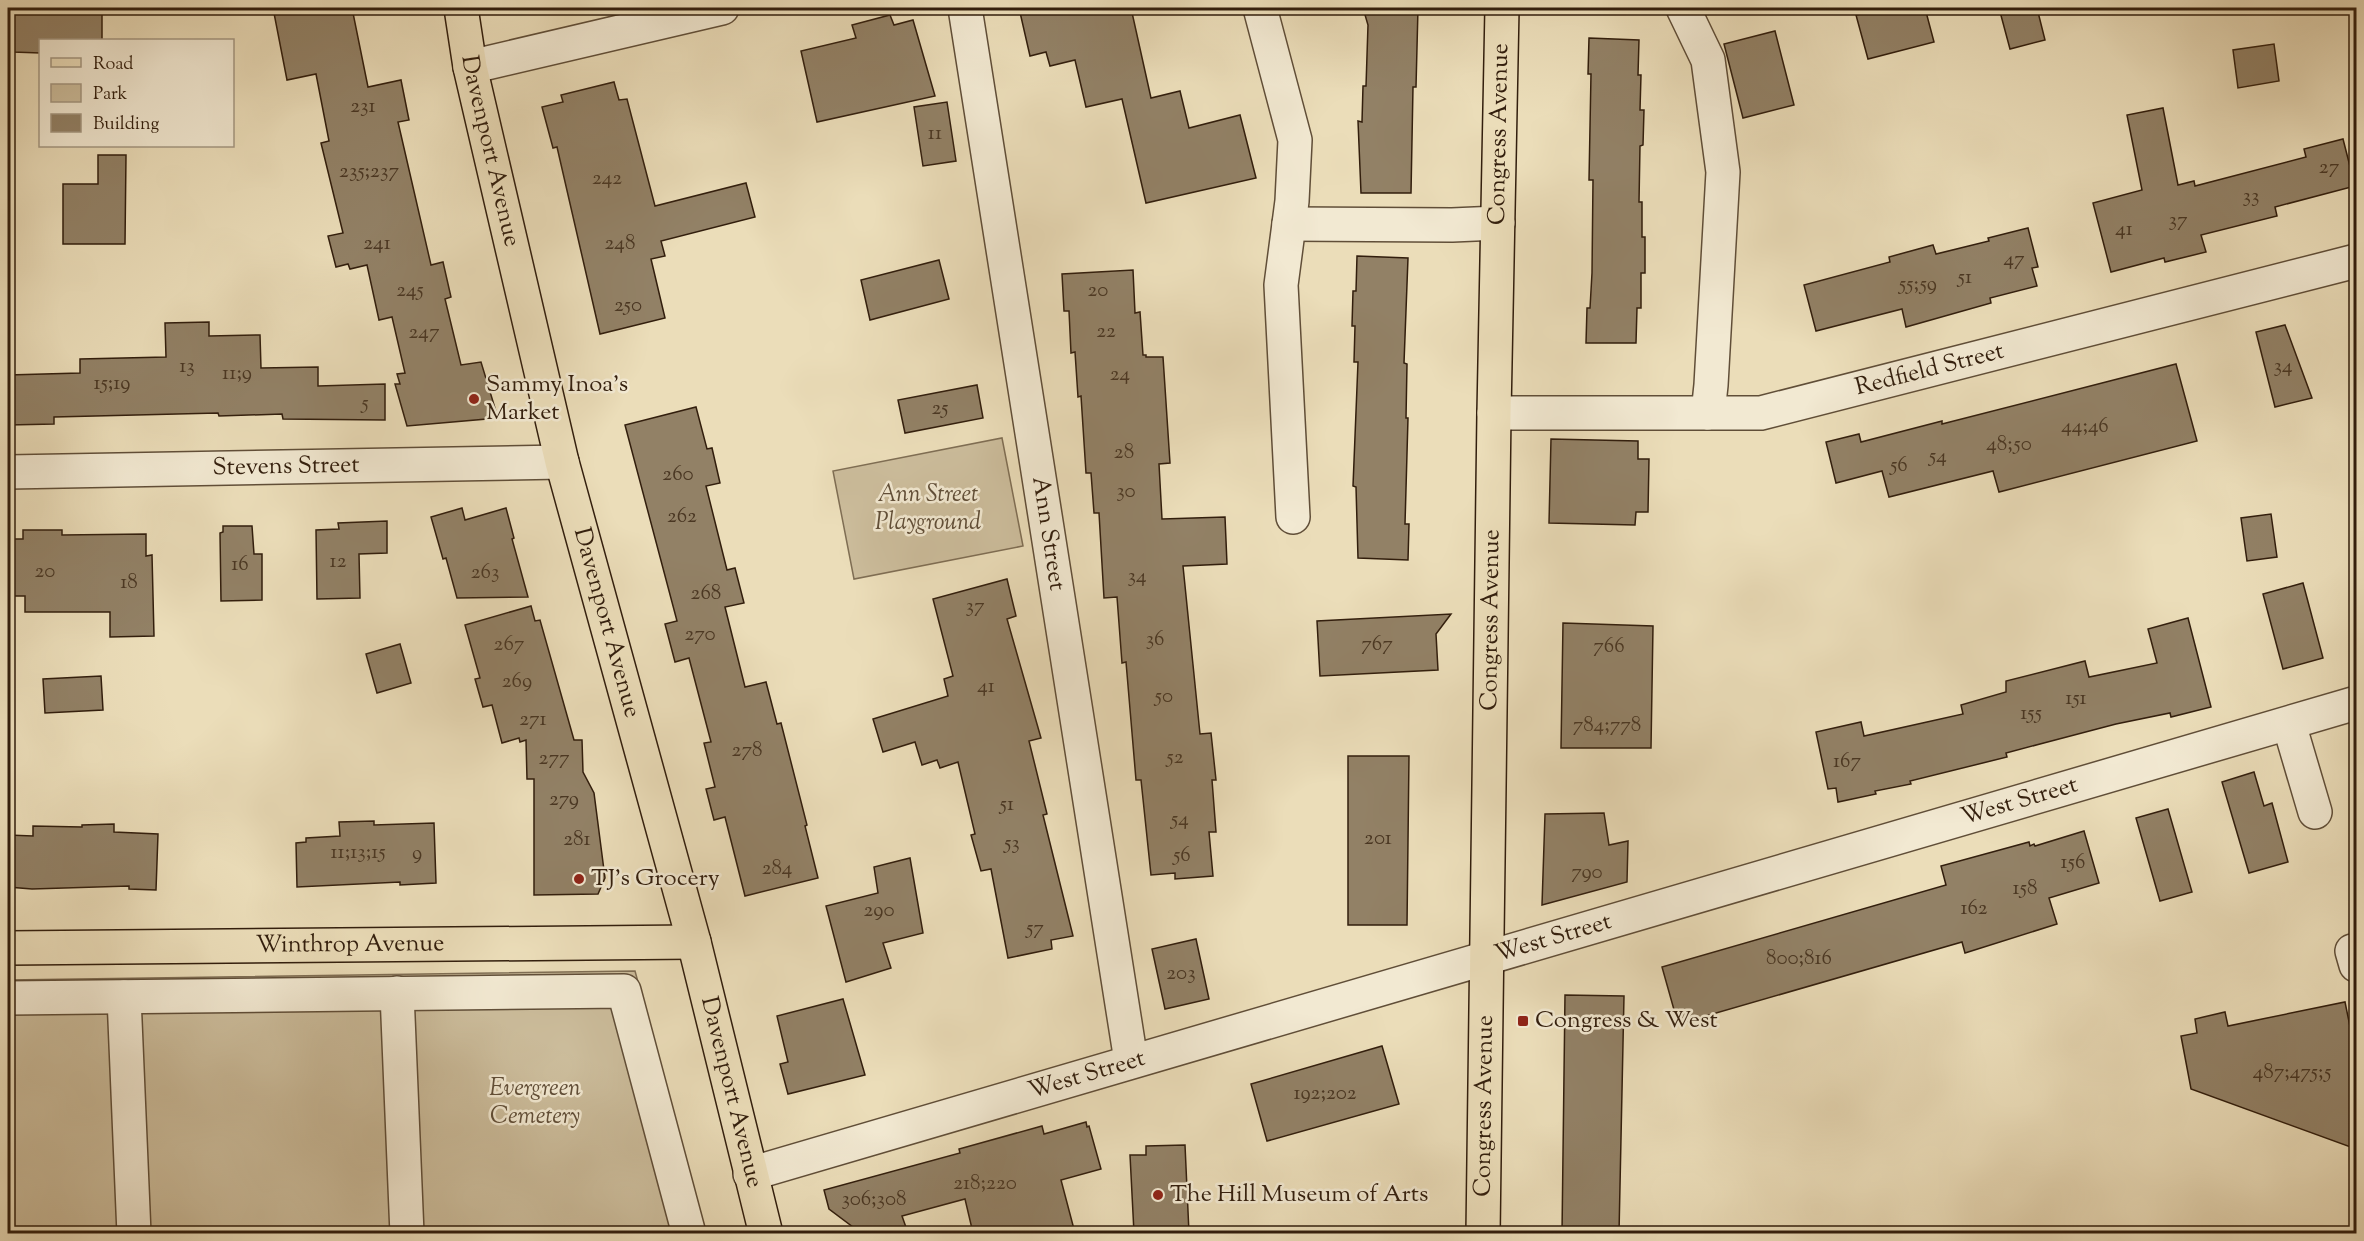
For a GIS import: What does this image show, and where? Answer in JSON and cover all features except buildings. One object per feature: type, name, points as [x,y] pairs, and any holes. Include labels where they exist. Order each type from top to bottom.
[{"type":"main road","name":"Davenport Avenue","points":[[461,8],[470,67],[562,462],[694,942],[766,1233]]},
{"type":"main road","name":"Congress Avenue","points":[[1483,1233],[1502,8]]},
{"type":"main road","name":"Winthrop Avenue","points":[[8,948],[694,942]]},
{"type":"street","points":[[470,67],[722,8]]},
{"type":"street","name":"Ann Street","points":[[965,8],[1131,1061]]},
{"type":"street","points":[[1260,8],[1295,140],[1290,224],[1281,285],[1293,518]]},
{"type":"street","points":[[1683,8],[1708,60],[1723,172],[1708,413]]},
{"type":"street","points":[[1290,224],[1498,223]]},
{"type":"street","name":"Redfield Street","points":[[1494,413],[1761,413],[2356,261]]},
{"type":"street","name":"Stevens Street","points":[[8,472],[562,462]]},
{"type":"street","name":"West Street","points":[[750,1174],[2356,703]]},
{"type":"street","points":[[2289,724],[2315,812]]},
{"type":"street","points":[[8,998],[624,991],[689,1233]]},
{"type":"street","points":[[397,993],[407,1233]]},
{"type":"street","points":[[124,997],[134,1233]]},
{"type":"green space","name":"Ann Street Playground","points":[[1002,438],[1023,546],[854,579],[833,471]]},
{"type":"green space","name":"Evergreen Cemetery","points":[[635,971],[706,1233],[8,1233],[8,980]]},
{"type":"place","name":"Sammy Inoa's Market","points":[[474,399]]},
{"type":"place","name":"TJ's Grocery","points":[[579,879]]},
{"type":"place","name":"Congress & West","points":[[1523,1021]]},
{"type":"place","name":"The Hill Museum of Arts","points":[[1158,1195]]}]
